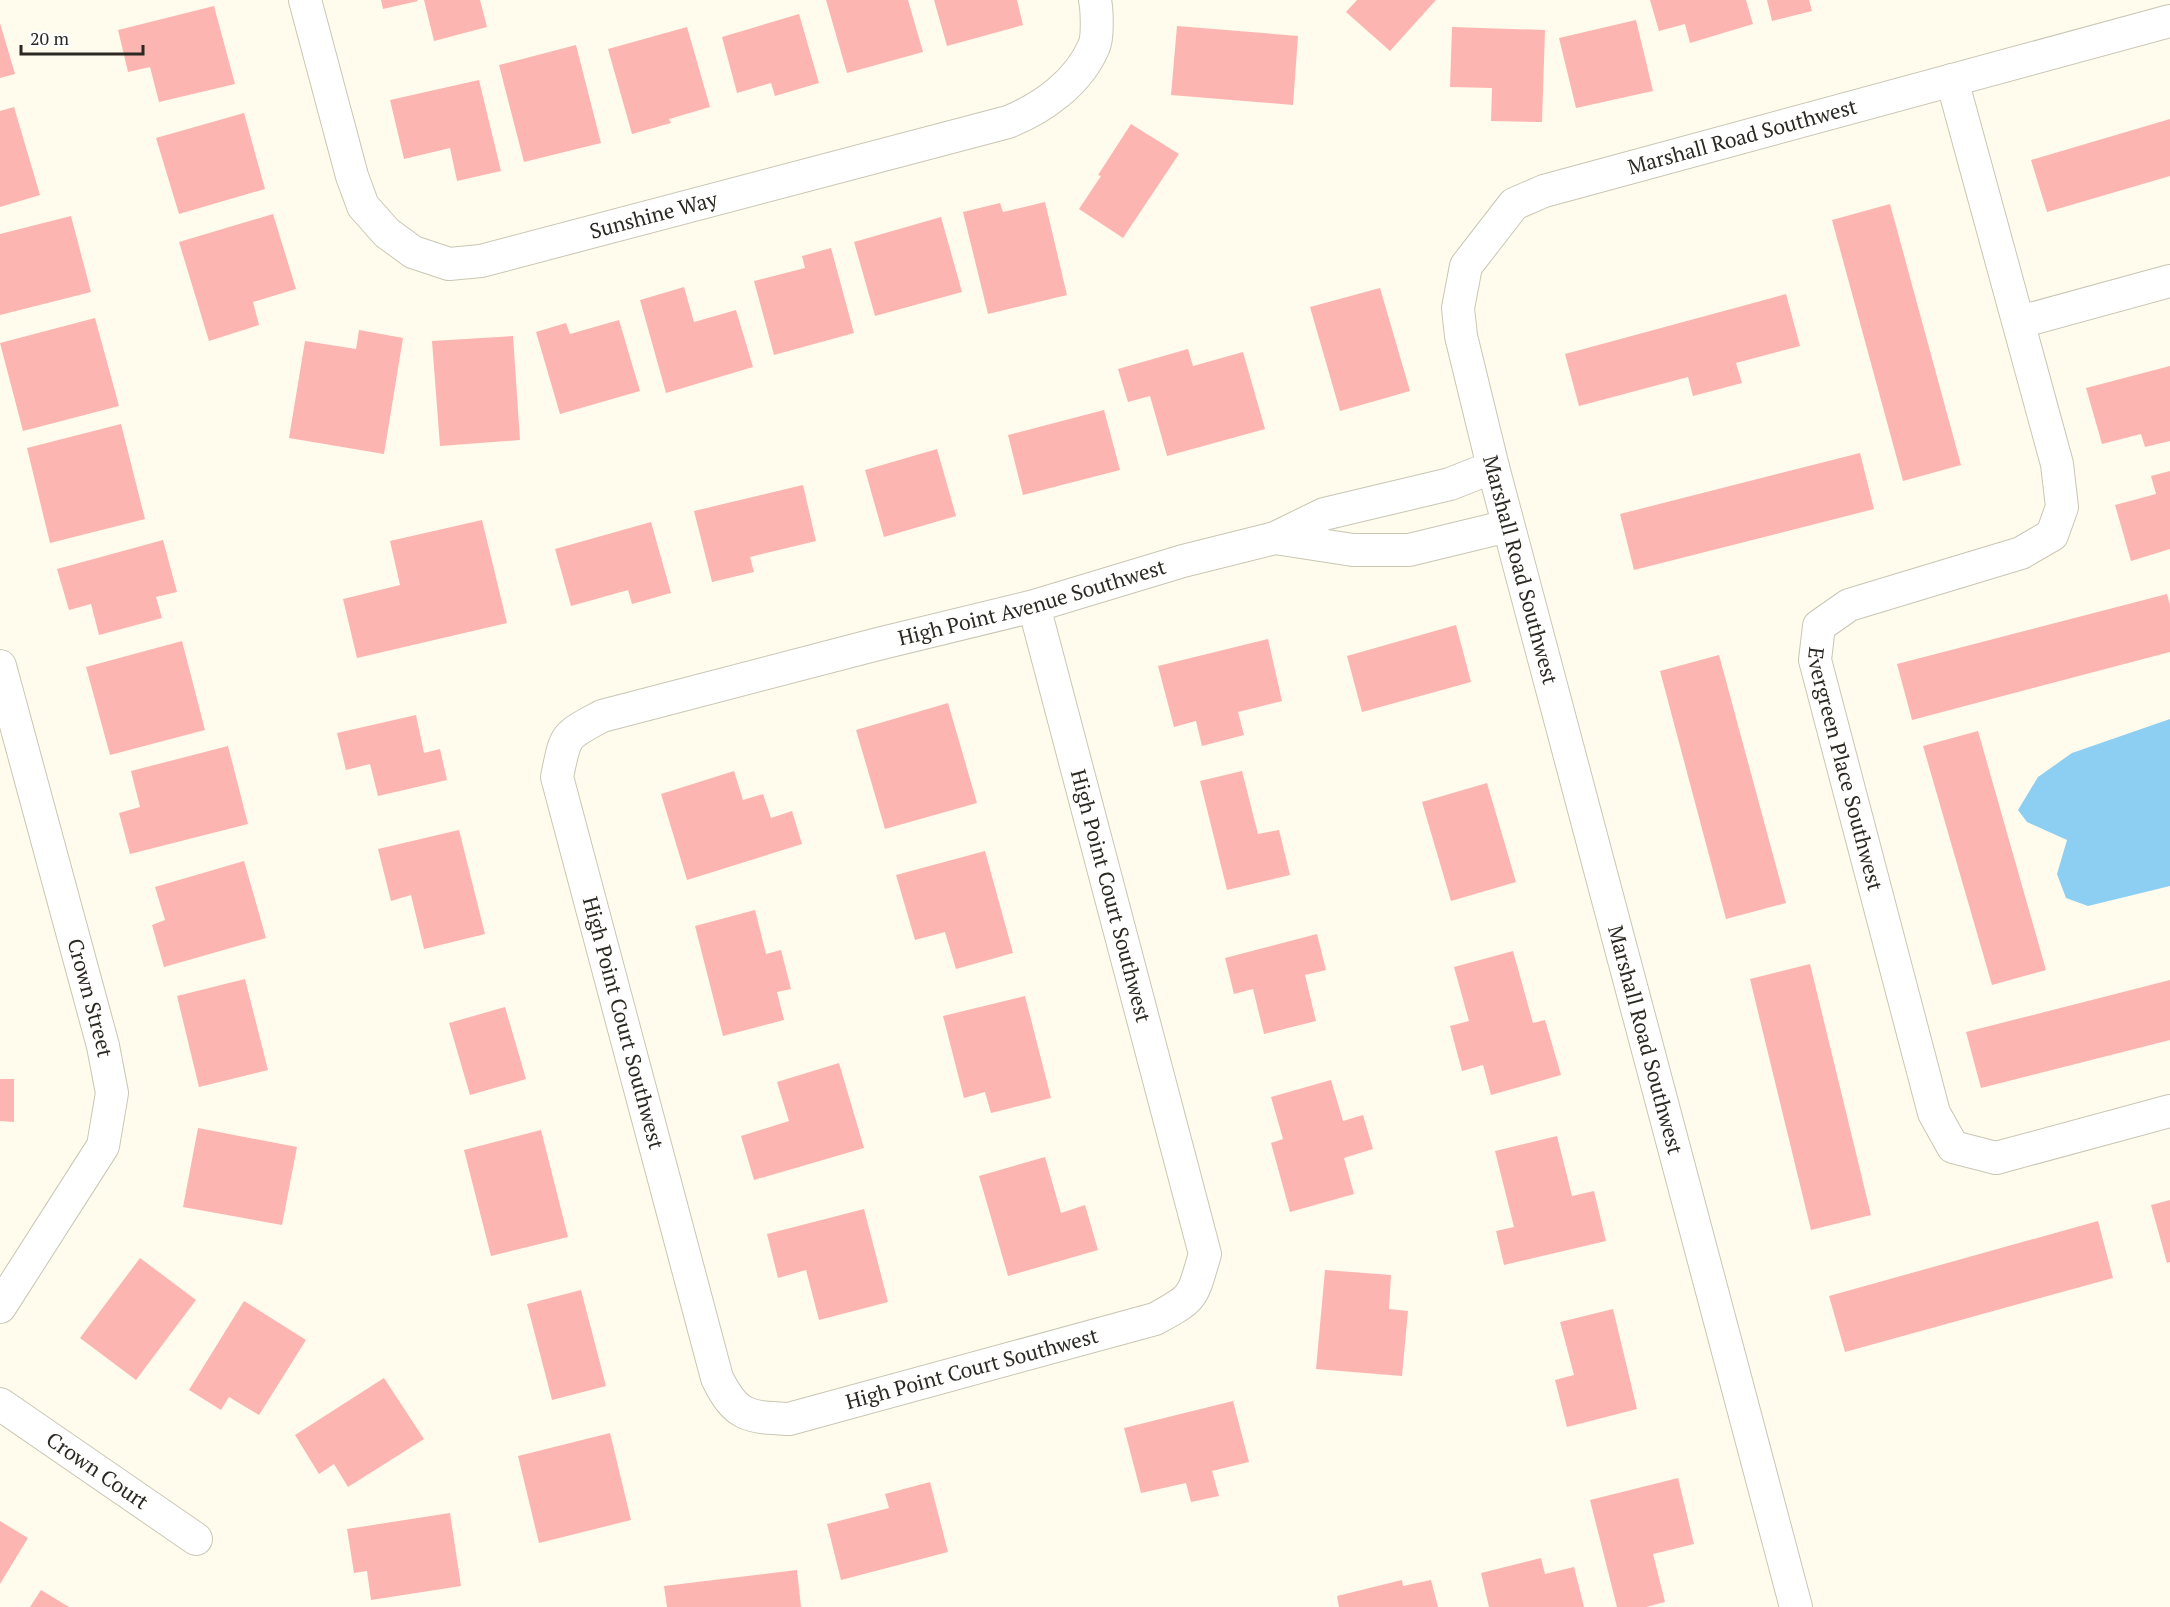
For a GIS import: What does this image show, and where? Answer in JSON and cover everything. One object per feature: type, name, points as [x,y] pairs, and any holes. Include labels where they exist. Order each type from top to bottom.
[{"type":"street","name":"Sunshine Way","points":[[304,0],[352,176],[363,206],[387,233],[413,252],[449,264],[481,261],[997,125],[1031,113],[1076,77],[1095,45],[1095,0]]},
{"type":"street","name":"Marshall Road Southwest","points":[[1796,1607],[1493,467],[1461,336],[1458,308],[1466,266],[1514,204],[1544,191],[2170,21]]},
{"type":"street","name":"Evergreen Place Southwest","points":[[1952,80],[2057,464],[2062,507],[2052,536],[2021,553],[1849,605],[1819,626],[1815,660],[1934,1113],[1953,1147],[1996,1158],[2170,1111]]},
{"type":"street","points":[[2020,322],[2170,281]]},
{"type":"street","name":"High Point Avenue Southwest","points":[[571,733],[602,716],[1034,606],[1183,561],[1275,538],[1324,514],[1450,484],[1493,467]]},
{"type":"street","points":[[1275,538],[1353,550],[1409,550],[1508,526]]},
{"type":"street","name":"High Point Court Southwest","points":[[571,733],[564,744],[557,777],[717,1378],[727,1398],[738,1408],[756,1418],[789,1419],[1155,1319],[1184,1304],[1193,1294],[1205,1254],[1034,606]]},
{"type":"street","name":"Crown Street","points":[[0,666],[100,1034],[112,1093],[104,1146],[0,1307]]},
{"type":"street","name":"Crown Court","points":[[0,1404],[196,1539]]},
{"type":"water","points":[[2170,719],[2170,886],[2088,906],[2066,898],[2057,874],[2067,840],[2027,822],[2018,810],[2038,777],[2072,753]]},
{"type":"building","points":[[381,0],[417,0],[418,1],[383,9]]},
{"type":"building","points":[[424,0],[480,0],[487,27],[434,41]]},
{"type":"building","points":[[826,0],[908,0],[923,52],[847,73]]},
{"type":"building","points":[[934,0],[1017,0],[1023,25],[947,46]]},
{"type":"building","points":[[1357,0],[1436,0],[1390,51],[1346,12]]},
{"type":"building","points":[[1650,0],[1746,0],[1753,24],[1690,43],[1685,24],[1659,31]]},
{"type":"building","points":[[1767,0],[1809,0],[1812,11],[1772,21]]},
{"type":"building","points":[[214,6],[235,84],[159,102],[150,67],[128,72],[118,30]]},
{"type":"building","points":[[799,14],[819,83],[775,96],[771,83],[737,93],[722,37]]},
{"type":"building","points":[[1636,20],[1653,91],[1576,108],[1559,38]]},
{"type":"building","points":[[0,23],[15,74],[0,78]]},
{"type":"building","points":[[1177,26],[1298,36],[1293,105],[1171,95]]},
{"type":"building","points":[[687,27],[710,107],[669,119],[671,123],[632,134],[608,49]]},
{"type":"building","points":[[1452,27],[1545,30],[1542,122],[1491,121],[1492,88],[1450,87]]},
{"type":"building","points":[[576,45],[601,143],[524,162],[499,65]]},
{"type":"building","points":[[479,80],[501,171],[457,181],[450,148],[404,159],[390,100]]},
{"type":"building","points":[[14,107],[40,195],[0,207],[0,111]]},
{"type":"building","points":[[244,113],[265,189],[179,214],[156,138]]},
{"type":"building","points":[[2170,119],[2170,176],[2047,212],[2031,160]]},
{"type":"building","points":[[1131,124],[1179,154],[1123,238],[1079,209]]},
{"type":"building","points":[[1045,202],[1067,295],[988,314],[963,212],[1000,203],[1003,212]]},
{"type":"building","points":[[1890,204],[1961,465],[1903,481],[1832,220]]},
{"type":"building","points":[[273,214],[296,289],[253,302],[259,325],[209,341],[179,242]]},
{"type":"building","points":[[71,216],[91,292],[0,315],[0,234]]},
{"type":"building","points":[[941,217],[962,292],[875,316],[854,242]]},
{"type":"building","points":[[831,248],[854,333],[774,355],[754,281],[805,268],[802,256]]},
{"type":"building","points":[[684,287],[694,322],[736,310],[753,367],[666,393],[640,300]]},
{"type":"building","points":[[1380,288],[1410,391],[1340,411],[1310,307]]},
{"type":"building","points":[[1786,294],[1800,346],[1736,363],[1742,383],[1693,396],[1688,377],[1579,406],[1565,354]]},
{"type":"building","points":[[95,318],[119,406],[23,431],[0,343]]},
{"type":"building","points":[[619,320],[640,391],[560,414],[536,332],[566,323],[570,334]]},
{"type":"building","points":[[359,330],[403,338],[384,454],[289,438],[305,341],[356,349]]},
{"type":"building","points":[[513,336],[520,440],[440,446],[432,341]]},
{"type":"building","points":[[1188,349],[1193,366],[1243,352],[1265,429],[1167,456],[1150,396],[1128,402],[1118,369]]},
{"type":"building","points":[[2170,366],[2170,441],[2145,447],[2141,434],[2102,444],[2086,388]]},
{"type":"building","points":[[1104,410],[1120,470],[1023,495],[1008,435]]},
{"type":"building","points":[[121,424],[145,519],[50,543],[27,448]]},
{"type":"building","points":[[937,449],[956,516],[884,537],[865,470]]},
{"type":"building","points":[[1860,453],[1874,509],[1634,570],[1620,514]]},
{"type":"building","points":[[2170,471],[2170,549],[2131,561],[2115,505],[2156,494],[2151,476]]},
{"type":"building","points":[[803,485],[816,541],[750,557],[754,572],[712,582],[694,511]]},
{"type":"building","points":[[482,520],[507,623],[357,658],[343,599],[400,585],[390,541]]},
{"type":"building","points":[[651,522],[671,593],[632,604],[628,590],[571,606],[555,549]]},
{"type":"building","points":[[163,540],[177,592],[156,597],[162,618],[99,635],[91,604],[69,610],[57,569]]},
{"type":"building","points":[[2167,594],[2170,605],[2170,652],[1912,720],[1897,664]]},
{"type":"building","points":[[1456,625],[1471,682],[1362,712],[1347,656]]},
{"type":"building","points":[[1268,639],[1282,701],[1238,712],[1244,735],[1202,746],[1196,721],[1174,727],[1158,666]]},
{"type":"building","points":[[182,641],[205,730],[110,755],[86,667]]},
{"type":"building","points":[[1719,655],[1786,903],[1726,919],[1660,671]]},
{"type":"building","points":[[948,703],[977,803],[885,829],[856,730]]},
{"type":"building","points":[[416,715],[424,753],[440,749],[447,780],[378,796],[370,764],[346,770],[337,733]]},
{"type":"building","points":[[1978,731],[2046,970],[1992,985],[1923,746]]},
{"type":"building","points":[[228,746],[248,824],[130,854],[119,813],[140,807],[131,771]]},
{"type":"building","points":[[734,771],[743,800],[763,794],[771,818],[792,811],[802,844],[687,880],[661,794]]},
{"type":"building","points":[[1242,771],[1258,834],[1279,830],[1290,875],[1227,890],[1200,781]]},
{"type":"building","points":[[1487,783],[1516,882],[1451,901],[1422,802]]},
{"type":"building","points":[[459,830],[485,934],[424,949],[411,895],[391,901],[378,849]]},
{"type":"building","points":[[985,851],[1013,953],[956,969],[945,932],[915,940],[896,875]]},
{"type":"building","points":[[244,861],[266,938],[164,967],[152,925],[165,920],[155,887]]},
{"type":"building","points":[[755,910],[766,954],[781,950],[791,989],[777,992],[784,1020],[723,1036],[695,926]]},
{"type":"building","points":[[1317,934],[1326,970],[1305,975],[1316,1021],[1264,1034],[1253,989],[1234,994],[1225,958]]},
{"type":"building","points":[[1513,951],[1533,1023],[1545,1020],[1561,1075],[1491,1095],[1483,1065],[1462,1071],[1450,1026],[1469,1021],[1454,967]]},
{"type":"building","points":[[1810,964],[1871,1215],[1811,1230],[1750,979]]},
{"type":"building","points":[[245,979],[268,1070],[199,1087],[177,996]]},
{"type":"building","points":[[2170,980],[2170,1040],[1981,1088],[1966,1032]]},
{"type":"building","points":[[1025,996],[1051,1098],[991,1113],[985,1092],[964,1098],[943,1016]]},
{"type":"building","points":[[505,1007],[526,1079],[470,1095],[449,1023]]},
{"type":"building","points":[[839,1063],[864,1148],[754,1180],[741,1136],[789,1121],[777,1082]]},
{"type":"building","points":[[0,1079],[14,1079],[14,1122],[0,1121]]},
{"type":"building","points":[[1331,1080],[1343,1121],[1363,1115],[1373,1149],[1344,1158],[1354,1194],[1290,1212],[1271,1143],[1283,1139],[1271,1097]]},
{"type":"building","points":[[198,1128],[297,1147],[282,1225],[183,1207]]},
{"type":"building","points":[[541,1130],[568,1237],[491,1256],[464,1150]]},
{"type":"building","points":[[1557,1136],[1572,1196],[1594,1191],[1606,1241],[1504,1265],[1496,1231],[1514,1227],[1495,1151]]},
{"type":"building","points":[[1045,1157],[1061,1213],[1085,1205],[1098,1250],[1008,1276],[979,1176]]},
{"type":"building","points":[[2170,1200],[2170,1262],[2167,1263],[2151,1205]]},
{"type":"building","points":[[864,1209],[888,1302],[819,1320],[806,1270],[778,1278],[767,1234]]},
{"type":"building","points":[[2098,1221],[2113,1278],[1845,1352],[1829,1296]]},
{"type":"building","points":[[140,1258],[196,1300],[136,1380],[80,1338]]},
{"type":"building","points":[[1325,1270],[1391,1275],[1389,1309],[1408,1311],[1402,1376],[1316,1369]]},
{"type":"building","points":[[581,1290],[606,1386],[552,1400],[527,1304]]},
{"type":"building","points":[[244,1301],[306,1340],[259,1415],[229,1397],[221,1410],[189,1390]]},
{"type":"building","points":[[1613,1309],[1637,1409],[1567,1427],[1555,1380],[1574,1375],[1560,1322]]},
{"type":"building","points":[[384,1378],[424,1439],[348,1487],[334,1464],[319,1474],[295,1435]]},
{"type":"building","points":[[1233,1401],[1249,1462],[1212,1471],[1219,1496],[1191,1502],[1186,1483],[1141,1493],[1124,1428]]},
{"type":"building","points":[[610,1433],[631,1520],[539,1543],[518,1456]]},
{"type":"building","points":[[1678,1478],[1694,1544],[1653,1554],[1665,1602],[1646,1607],[1617,1607],[1590,1500]]},
{"type":"building","points":[[930,1482],[948,1552],[841,1580],[827,1524],[889,1508],[885,1494]]},
{"type":"building","points":[[450,1513],[461,1586],[371,1600],[367,1571],[354,1573],[347,1529]]},
{"type":"building","points":[[0,1521],[28,1538],[0,1584]]},
{"type":"building","points":[[1541,1558],[1545,1574],[1574,1567],[1584,1607],[1489,1607],[1481,1573]]},
{"type":"building","points":[[797,1570],[801,1607],[667,1607],[664,1586]]},
{"type":"building","points":[[1402,1580],[1403,1586],[1431,1580],[1438,1607],[1339,1607],[1337,1596]]},
{"type":"building","points":[[41,1590],[69,1607],[30,1607]]}]
